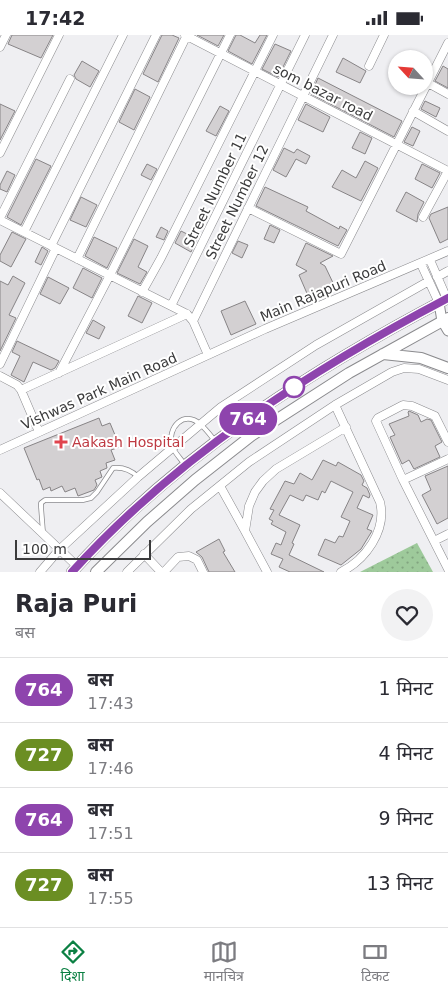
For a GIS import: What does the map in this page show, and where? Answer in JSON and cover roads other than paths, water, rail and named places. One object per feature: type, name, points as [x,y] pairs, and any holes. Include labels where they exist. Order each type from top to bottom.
[{"type":"main road","points":[[75,569],[129,515],[185,465],[216,442],[302,382],[358,347],[446,300]]},
{"type":"main road","points":[[96,572],[168,504],[251,436],[349,373],[445,319]]},
{"type":"main road","points":[[384,354],[421,358],[448,368]]},
{"type":"street","points":[[0,47],[6,35]]},
{"type":"street","points":[[0,153],[59,35]]},
{"type":"street","points":[[24,232],[123,35]]},
{"type":"street","points":[[0,364],[53,247],[156,35]]},
{"type":"street","points":[[76,259],[187,35]]},
{"type":"street","name":"som bazar road","points":[[187,35],[448,171]]},
{"type":"street","points":[[59,373],[230,35]]},
{"type":"street","points":[[142,292],[174,233],[273,35]]},
{"type":"street","name":"Street Number 11","points":[[171,306],[305,35]]},
{"type":"street","name":"Street Number 12","points":[[194,321],[333,35]]},
{"type":"street","points":[[369,66],[384,35]]},
{"type":"street","points":[[433,73],[448,43]]},
{"type":"street","points":[[70,79],[0,219],[187,314],[194,321],[208,355]]},
{"type":"street","points":[[433,86],[448,94]]},
{"type":"street","points":[[248,208],[340,254],[422,95]]},
{"type":"street","points":[[413,111],[448,131]]},
{"type":"street","points":[[423,217],[448,171]]},
{"type":"street","name":"Main Rajapuri Road","points":[[208,355],[448,251]]},
{"type":"street","points":[[430,260],[446,300],[445,319],[448,331]]},
{"type":"street","points":[[421,264],[429,281],[446,300]]},
{"type":"street","points":[[437,277],[448,271]]},
{"type":"street","points":[[40,572],[59,550],[138,477],[221,407],[294,358],[429,281]]},
{"type":"street","points":[[21,390],[187,314]]},
{"type":"street","name":"Vishwas Park Main Road","points":[[0,449],[208,355]]},
{"type":"street","points":[[127,572],[192,509],[249,462],[335,405],[392,372],[404,368],[418,369],[448,380]]},
{"type":"street","points":[[0,376],[18,385],[39,432]]},
{"type":"street","points":[[335,405],[382,510],[380,526],[368,549],[352,566],[341,572]]},
{"type":"street","points":[[448,442],[435,416],[412,405],[403,405],[376,420],[376,424],[403,481],[448,569]]},
{"type":"street","points":[[245,531],[249,507],[262,481],[276,469],[346,427]]},
{"type":"street","points":[[403,481],[448,459]]},
{"type":"street","points":[[220,486],[267,572]]},
{"type":"street","points":[[0,493],[59,550],[75,569]]},
{"type":"street","points":[[434,541],[448,534]]},
{"type":"street","points":[[144,554],[162,572],[178,557],[190,556],[197,560],[203,572]]},
{"type":"lane","points":[[185,465],[173,447],[171,432],[183,419],[188,418],[200,424],[216,442]]},
{"type":"lane","points":[[44,535],[41,507],[46,499],[83,500],[90,498],[97,492],[114,468],[121,467],[138,477]]},
{"type":"place","name":"Aakash Hospital","points":[[61,442]]}]
